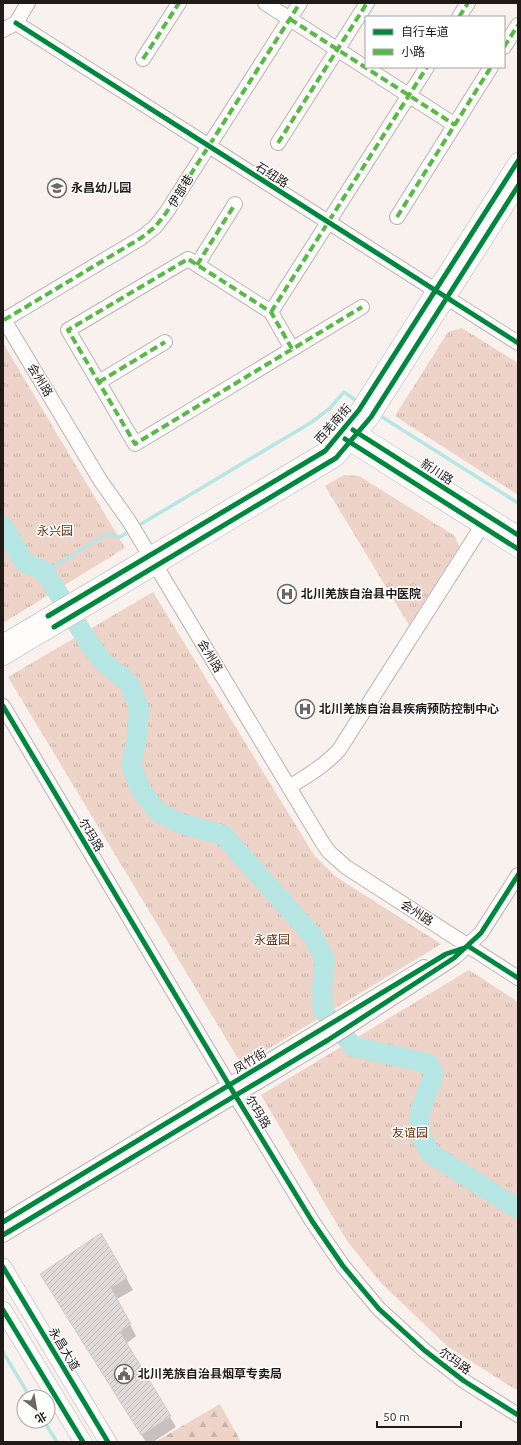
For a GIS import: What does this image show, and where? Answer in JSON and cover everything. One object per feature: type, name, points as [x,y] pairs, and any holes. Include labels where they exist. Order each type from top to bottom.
[{"type":"main road","name":"西羌南街","points":[[3,643],[51,621],[153,561],[325,451],[348,434],[370,407],[441,294],[518,161]]},
{"type":"main road","name":"西羌南街","points":[[441,294],[518,186]]},
{"type":"main road","name":"新川路","points":[[348,434],[485,521],[518,549]]},
{"type":"main road","name":"新川路","points":[[485,521],[518,535]]},
{"type":"main road","name":"西羌南街","points":[[3,657],[51,621]]},
{"type":"main road","name":"永昌大道","points":[[3,1267],[108,1442]]},
{"type":"main road","points":[[3,1310],[83,1442]]},
{"type":"street","points":[[3,30],[16,22],[28,3]]},
{"type":"street","points":[[143,59],[179,3]]},
{"type":"street","points":[[265,3],[365,68]]},
{"type":"street","name":"伊部巷","points":[[4,319],[141,238],[154,227],[166,213],[300,3]]},
{"type":"street","points":[[278,143],[367,3]]},
{"type":"street","points":[[460,16],[468,3]]},
{"type":"street","name":"石纽路","points":[[16,22],[518,343]]},
{"type":"street","points":[[505,45],[518,25]]},
{"type":"street","points":[[365,68],[455,125]]},
{"type":"street","points":[[271,312],[426,68]]},
{"type":"street","points":[[397,217],[490,68]]},
{"type":"street","points":[[197,265],[235,204]]},
{"type":"street","points":[[292,349],[271,312],[188,259],[68,330],[136,444],[362,307]]},
{"type":"street","name":"会州路","points":[[4,319],[100,480],[129,521],[322,842],[337,860],[518,978]]},
{"type":"street","points":[[99,382],[165,342]]},
{"type":"street","points":[[289,787],[330,761],[485,521]]},
{"type":"street","name":"尔玛路","points":[[3,706],[232,1090],[312,1221],[343,1266],[360,1288],[398,1327],[443,1366],[518,1415]]},
{"type":"street","name":"凤竹街","points":[[3,1222],[232,1090],[325,1034],[372,1005],[446,954],[468,946],[481,933],[518,875]]},
{"type":"street","name":"凤竹街","points":[[3,1235],[232,1090]]},
{"type":"green space","points":[[462,328],[518,363],[518,495],[395,416],[448,332]]},
{"type":"green space","name":"永兴园","points":[[3,343],[125,548],[3,623]]},
{"type":"green space","points":[[344,475],[359,476],[455,536],[459,547],[409,625],[325,486]]},
{"type":"green space","name":"永盛园","points":[[153,592],[314,855],[335,876],[441,944],[242,1065],[8,677]]},
{"type":"green space","name":"友谊园","points":[[469,970],[518,1002],[518,1391],[447,1346],[382,1284],[347,1241],[261,1095]]},
{"type":"green space","points":[[220,1404],[241,1442],[155,1442]]},
{"type":"building","name":"北川羌族自治县烟草专卖局","points":[[101,1233],[127,1278],[111,1288],[131,1324],[120,1332],[171,1416],[141,1435],[40,1274]]},
{"type":"waterway","points":[[136,527],[312,422],[330,408],[344,392],[358,402]]},
{"type":"waterway","points":[[379,415],[518,503]]},
{"type":"waterway","points":[[3,526],[24,562],[45,572],[87,640],[103,662],[129,683],[139,708],[137,738],[131,765],[141,790],[158,812],[179,823],[223,835],[313,936],[325,960],[322,987],[323,1011],[354,1047],[429,1064],[434,1075],[422,1106],[419,1122],[420,1131],[431,1154],[518,1209]]},
{"type":"waterway","points":[[45,572],[106,534],[120,537],[131,530]]},
{"type":"waterway","points":[[3,1352],[25,1389]]},
{"type":"waterway","points":[[49,1429],[57,1442]]},
{"type":"marked path","points":[[143,59],[179,3]]},
{"type":"marked path","points":[[4,320],[141,238],[155,227],[166,213],[300,3]]},
{"type":"marked path","points":[[278,143],[367,3]]},
{"type":"marked path","points":[[460,16],[468,3]]},
{"type":"marked path","points":[[290,19],[365,67]]},
{"type":"marked path","points":[[505,45],[518,25]]},
{"type":"marked path","points":[[366,68],[455,125]]},
{"type":"marked path","points":[[271,312],[426,68]]},
{"type":"marked path","points":[[397,217],[490,68]]},
{"type":"marked path","points":[[197,265],[235,204]]},
{"type":"marked path","points":[[292,349],[271,312],[188,259],[68,330],[135,444],[362,307]]},
{"type":"marked path","points":[[99,382],[165,342]]},
{"type":"cycle path","points":[[16,23],[518,343]]},
{"type":"cycle path","points":[[48,616],[325,451],[359,410],[518,161]]},
{"type":"cycle path","points":[[54,627],[336,458],[371,417],[518,186]]},
{"type":"cycle path","points":[[353,430],[518,535]]},
{"type":"cycle path","points":[[345,439],[518,549]]},
{"type":"cycle path","points":[[3,706],[229,1085],[312,1221],[343,1266],[379,1309],[424,1350],[464,1381],[518,1415]]},
{"type":"cycle path","points":[[3,1235],[328,1040],[454,958],[481,933],[518,875]]},
{"type":"cycle path","points":[[468,946],[518,978]]},
{"type":"cycle path","points":[[3,1222],[446,954],[464,948]]},
{"type":"cycle path","points":[[3,1267],[108,1442]]},
{"type":"cycle path","points":[[3,1310],[83,1442]]},
{"type":"place","name":"永昌幼儿园","points":[[57,188]]},
{"type":"place","name":"北川羌族自治县中医院","points":[[287,594]]},
{"type":"place","name":"北川羌族自治县疾病预防控制中心","points":[[305,709]]},
{"type":"place","name":"北川羌族自治县烟草专卖局","points":[[124,1374]]}]
